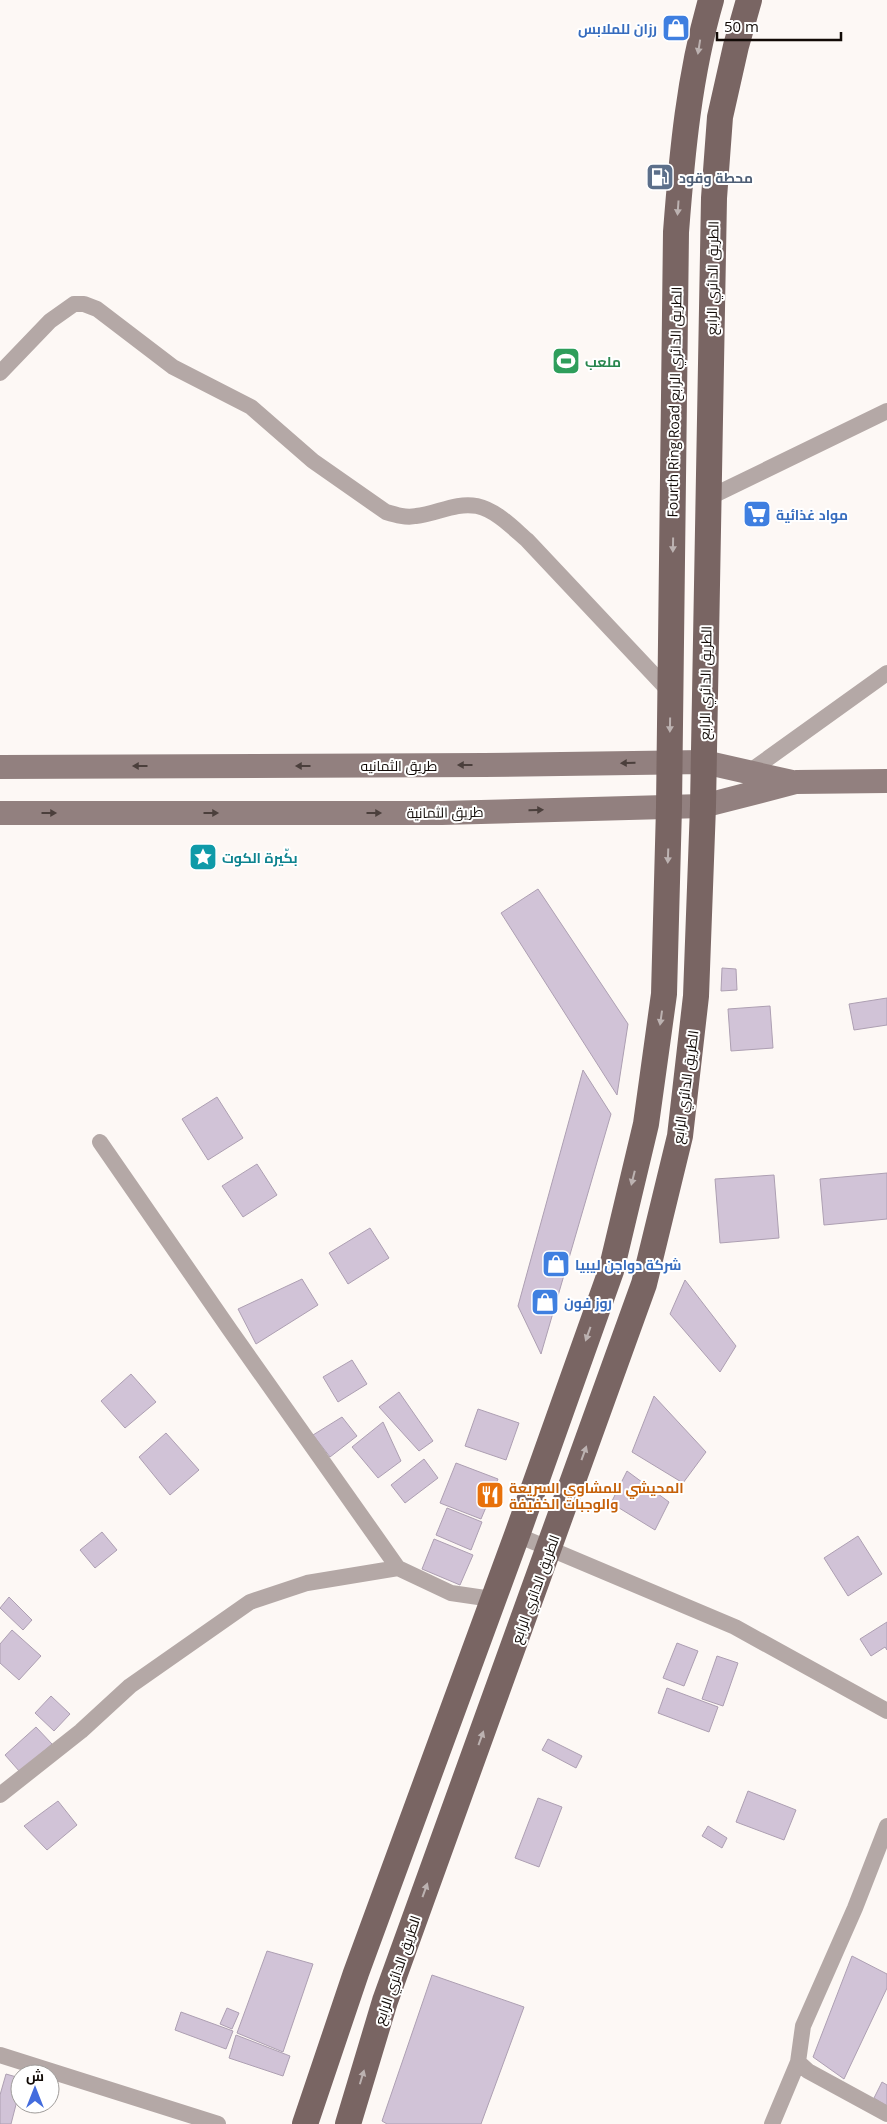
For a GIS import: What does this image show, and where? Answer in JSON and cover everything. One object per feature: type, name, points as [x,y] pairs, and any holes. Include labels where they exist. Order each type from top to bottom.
[{"type":"main road","name":"Fourth Ring Road الطريق الدائري الرابع","points":[[670,807],[676,232],[682,146],[700,38],[711,0]]},
{"type":"main road","name":"الطريق الدائري الرابع","points":[[352,2123],[385,2001],[551,1548],[644,1284],[680,1136],[696,996],[703,806],[714,198],[720,118],[736,46],[749,0]]},
{"type":"main road","points":[[305,2124],[356,1973],[517,1534],[610,1270],[646,1124],[664,994],[670,807]]},
{"type":"street","points":[[0,373],[50,321],[74,304],[84,304],[97,309],[173,367],[251,407],[313,461],[386,512],[399,516],[416,516],[459,505],[478,506],[504,519],[527,540],[671,694]]},
{"type":"street","points":[[708,498],[887,411]]},
{"type":"street","points":[[750,772],[887,673]]},
{"type":"street","name":"طريق الثمانيه","points":[[0,767],[704,762],[796,782]]},
{"type":"street","name":"طريق الثمانية","points":[[0,813],[433,813],[703,806],[796,782],[887,780]]},
{"type":"street","points":[[100,1142],[398,1568],[451,1593],[492,1599]]},
{"type":"street","points":[[517,1534],[735,1627],[887,1711]]},
{"type":"street","points":[[0,1795],[81,1730],[130,1686],[250,1602],[307,1583],[398,1568]]},
{"type":"street","points":[[772,2124],[798,2062],[804,2026],[855,1908],[887,1826]]},
{"type":"street","points":[[0,2055],[218,2124]]},
{"type":"street","points":[[798,2062],[808,2071],[887,2114]]},
{"type":"building","points":[[538,889],[628,1024],[617,1095],[501,913]]},
{"type":"building","points":[[722,968],[736,969],[737,990],[721,991]]},
{"type":"building","points":[[887,998],[887,1025],[854,1030],[849,1004]]},
{"type":"building","points":[[770,1006],[773,1048],[731,1051],[728,1009]]},
{"type":"building","points":[[583,1070],[611,1114],[541,1354],[518,1306]]},
{"type":"building","points":[[217,1097],[243,1138],[208,1160],[182,1119]]},
{"type":"building","points":[[257,1164],[277,1195],[243,1217],[222,1186]]},
{"type":"building","points":[[887,1173],[887,1219],[824,1225],[820,1179]]},
{"type":"building","points":[[774,1175],[779,1238],[720,1243],[715,1179]]},
{"type":"building","points":[[370,1228],[389,1258],[348,1284],[329,1253]]},
{"type":"building","points":[[302,1279],[318,1305],[256,1344],[238,1309]]},
{"type":"building","points":[[685,1280],[736,1346],[720,1372],[670,1314]]},
{"type":"building","points":[[352,1360],[367,1384],[338,1402],[323,1377]]},
{"type":"building","points":[[131,1374],[156,1402],[125,1428],[101,1401]]},
{"type":"building","points":[[399,1392],[433,1441],[419,1451],[379,1407]]},
{"type":"building","points":[[654,1396],[706,1452],[683,1483],[632,1452]]},
{"type":"building","points":[[478,1409],[519,1423],[506,1460],[465,1446]]},
{"type":"building","points":[[342,1417],[357,1436],[330,1457],[313,1435]]},
{"type":"building","points":[[383,1422],[401,1461],[378,1478],[352,1447]]},
{"type":"building","points":[[166,1433],[199,1470],[170,1495],[139,1457]]},
{"type":"building","points":[[424,1459],[438,1478],[405,1503],[391,1485]]},
{"type":"building","points":[[456,1463],[498,1479],[481,1519],[440,1503]]},
{"type":"building","points":[[627,1471],[669,1502],[655,1530],[611,1503]]},
{"type":"building","points":[[447,1508],[482,1522],[471,1550],[436,1535]]},
{"type":"building","points":[[102,1532],[117,1550],[95,1568],[80,1550]]},
{"type":"building","points":[[858,1536],[882,1574],[848,1596],[824,1558]]},
{"type":"building","points":[[434,1539],[473,1555],[460,1585],[422,1569]]},
{"type":"building","points":[[9,1597],[32,1620],[23,1630],[0,1608]]},
{"type":"building","points":[[887,1622],[887,1650],[885,1647],[871,1656],[860,1639]]},
{"type":"building","points":[[12,1630],[41,1656],[19,1680],[0,1663],[0,1644]]},
{"type":"building","points":[[677,1643],[698,1651],[684,1686],[663,1678]]},
{"type":"building","points":[[717,1656],[738,1663],[723,1706],[702,1699]]},
{"type":"building","points":[[667,1688],[718,1707],[709,1732],[658,1713]]},
{"type":"building","points":[[51,1696],[70,1714],[54,1731],[35,1713]]},
{"type":"building","points":[[36,1727],[52,1744],[20,1772],[5,1755]]},
{"type":"building","points":[[548,1739],[582,1756],[576,1768],[542,1750]]},
{"type":"building","points":[[748,1791],[796,1810],[784,1840],[736,1822]]},
{"type":"building","points":[[538,1798],[562,1807],[539,1867],[515,1858]]},
{"type":"building","points":[[58,1801],[77,1825],[47,1850],[24,1826]]},
{"type":"building","points":[[708,1826],[727,1838],[722,1848],[702,1836]]},
{"type":"building","points":[[267,1951],[313,1964],[283,2052],[237,2033]]},
{"type":"building","points":[[852,1956],[887,1974],[887,1988],[844,2079],[813,2057]]},
{"type":"building","points":[[432,1975],[524,2007],[481,2124],[387,2124],[382,2121]]},
{"type":"building","points":[[227,2008],[239,2013],[232,2029],[220,2024]]},
{"type":"building","points":[[181,2012],[233,2031],[226,2049],[175,2030]]},
{"type":"building","points":[[236,2035],[290,2056],[283,2076],[229,2058]]},
{"type":"building","points":[[6,2074],[10,2075],[10,2114],[14,2114],[11,2124],[0,2124],[0,2095]]},
{"type":"building","points":[[882,2082],[887,2085],[887,2106],[874,2098]]},
{"type":"place","name":"رزان للملابس","points":[[676,28]]},
{"type":"place","name":"محطة وقود","points":[[660,177]]},
{"type":"place","name":"ملعب","points":[[566,361]]},
{"type":"place","name":"مواد غذائية","points":[[757,514]]},
{"type":"place","name":"بكّيرة الكوت","points":[[203,857]]},
{"type":"place","name":"شركة دواجن ليبيا","points":[[556,1264]]},
{"type":"place","name":"روز فون","points":[[545,1302]]},
{"type":"place","name":"المحيشي للمشاوي السريعة والوجبات الخفيفة","points":[[490,1495]]}]
